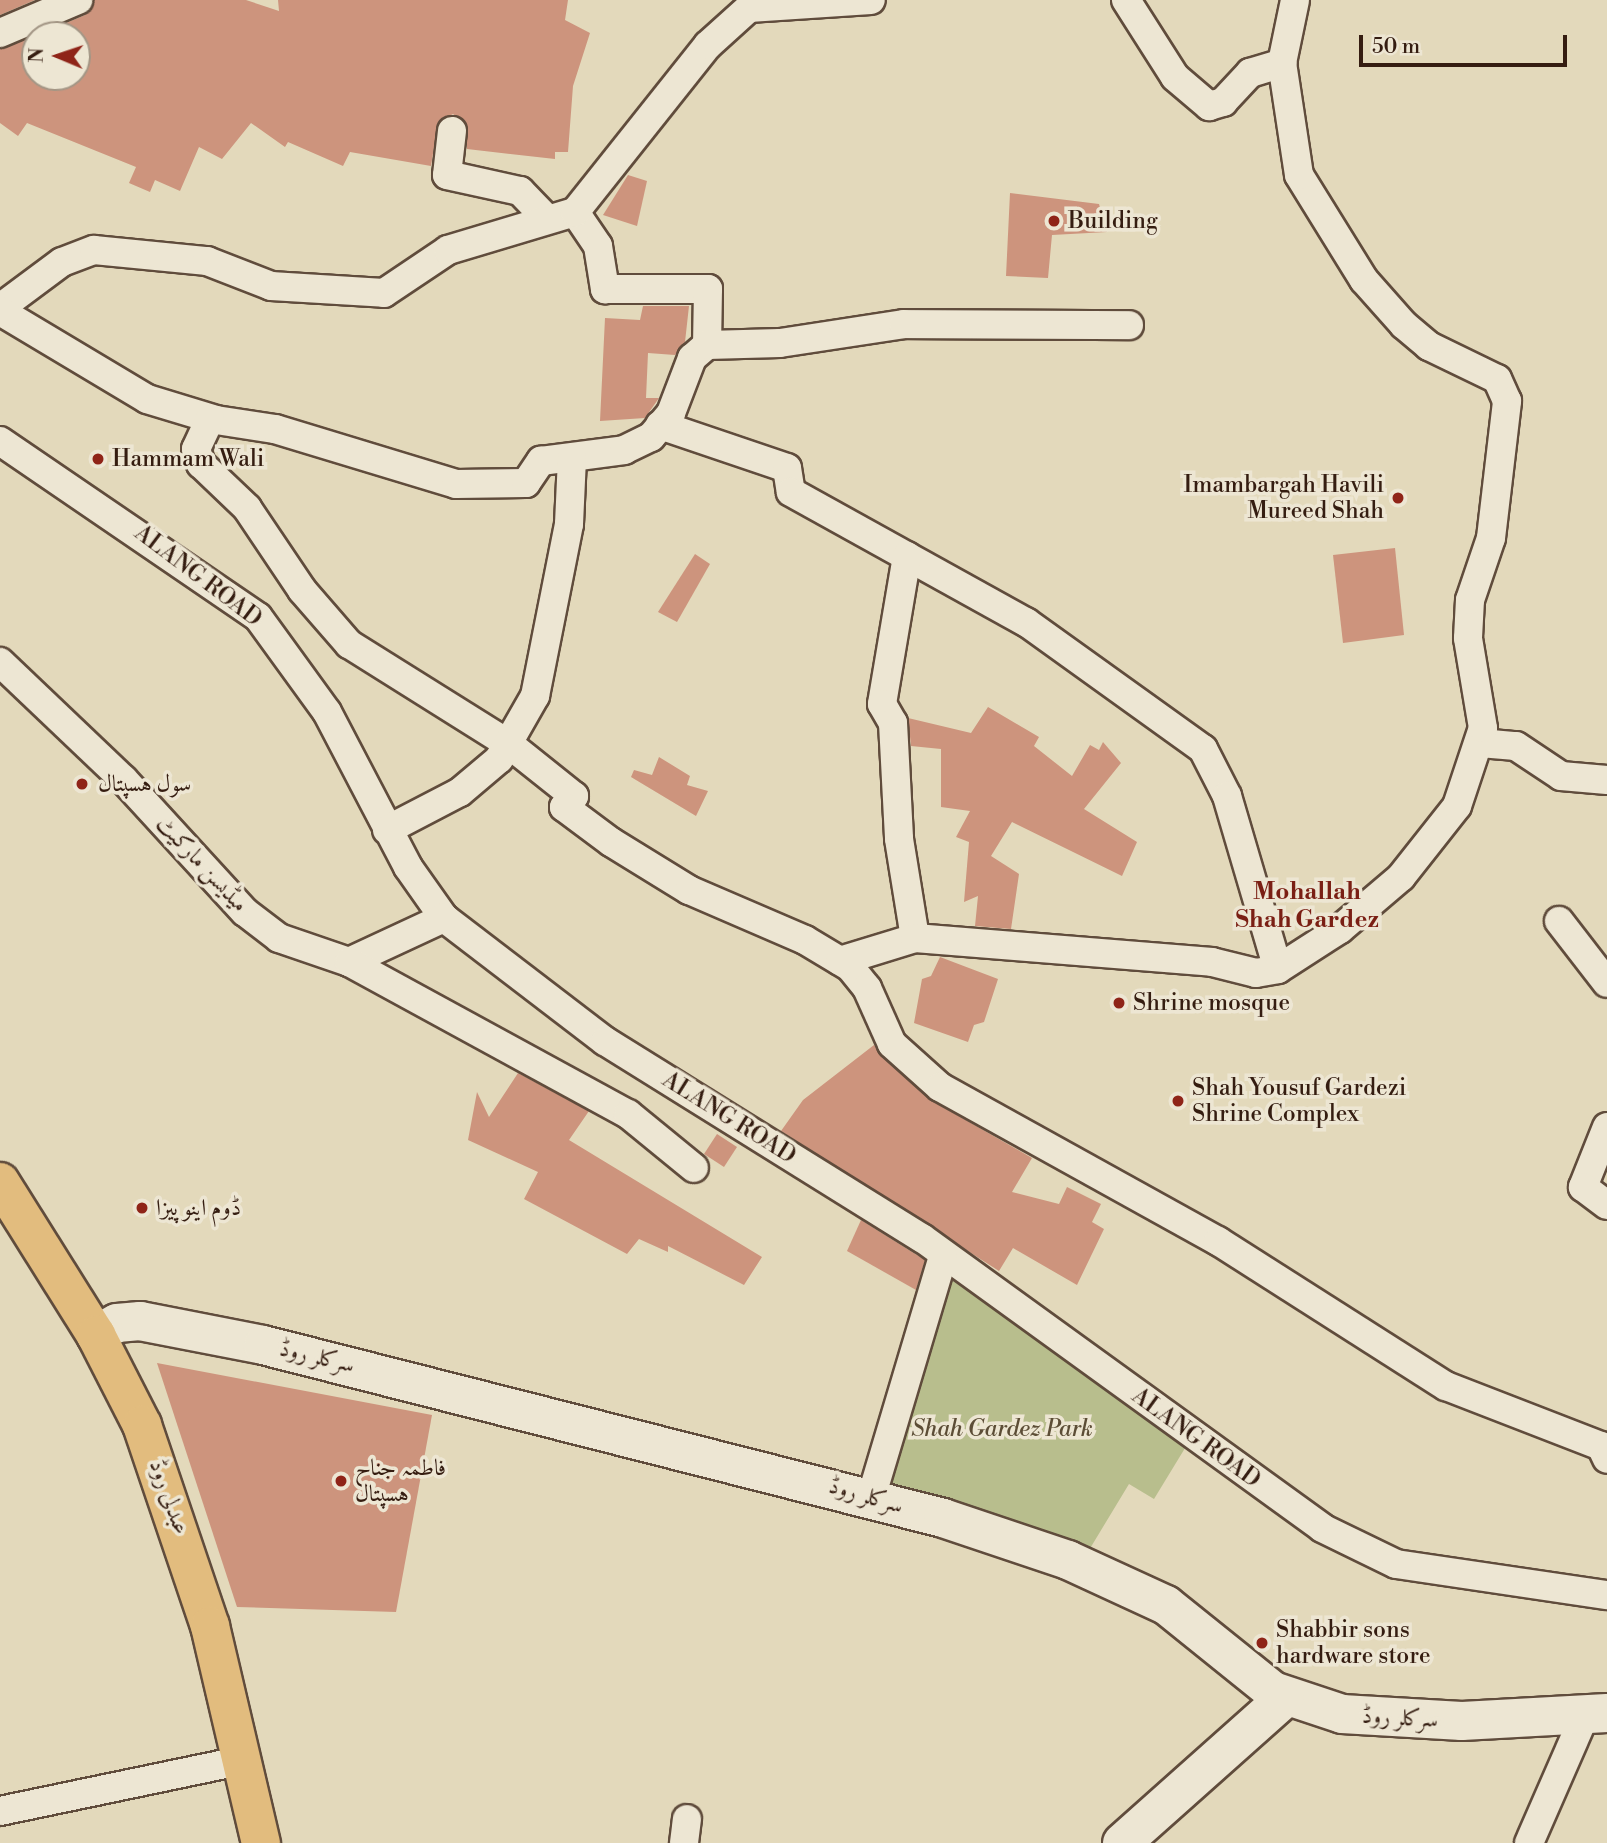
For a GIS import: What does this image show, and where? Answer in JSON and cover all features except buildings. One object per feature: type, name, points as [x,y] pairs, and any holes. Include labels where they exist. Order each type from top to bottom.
[{"type":"main road","name":"عبدلی روڈ","points":[[6,1201],[96,1335],[142,1425],[180,1525],[261,1843]]},
{"type":"main road","name":"سرکلر روڈ","points":[[96,1335],[117,1322],[140,1321],[263,1345],[871,1498],[1068,1560],[1166,1605],[1285,1698],[1342,1714],[1412,1720],[1596,1714]]},
{"type":"main road","points":[[1122,1843],[1285,1698]]},
{"type":"street","points":[[0,33],[78,0]]},
{"type":"street","points":[[871,0],[749,8],[708,45],[576,212],[448,250],[384,293],[271,286],[207,261],[94,250],[62,262],[0,309],[100,375],[210,419],[275,429],[456,484],[526,482],[541,461],[624,450],[660,425],[692,358],[708,345],[780,344],[904,324],[1129,325]]},
{"type":"street","points":[[1126,0],[1175,77],[1209,106],[1223,102],[1250,73],[1282,63]]},
{"type":"street","points":[[840,961],[915,938],[1212,962],[1256,974],[1278,969],[1340,929],[1401,877],[1457,806],[1480,743],[1483,704],[1472,677],[1470,600],[1491,538],[1507,401],[1497,379],[1429,346],[1404,325],[1329,227],[1299,175],[1282,63],[1294,0]]},
{"type":"street","points":[[452,131],[447,175],[520,191],[547,219]]},
{"type":"street","points":[[576,212],[598,246],[605,289],[708,289],[708,345]]},
{"type":"street","points":[[210,419],[196,449],[201,464],[247,508],[302,590],[349,643],[510,745],[574,796],[564,807],[611,842],[689,890],[840,961],[867,988],[892,1044],[940,1087],[1217,1241],[1446,1386],[1601,1446],[1607,1459]]},
{"type":"street","points":[[660,425],[787,468],[791,492],[1026,622],[1203,750],[1227,796],[1278,969]]},
{"type":"street","name":"ALANG ROAD","points":[[0,441],[258,617],[327,712],[387,830],[444,918],[605,1041],[922,1238],[943,1257],[1322,1528],[1396,1564],[1607,1595]]},
{"type":"street","points":[[387,830],[460,792],[510,745],[535,696],[569,524],[572,458]]},
{"type":"street","points":[[907,556],[882,704],[893,723],[899,839],[915,938]]},
{"type":"street","name":"میڈیسن مارکیٹ","points":[[0,662],[123,779],[245,912],[279,938],[349,962],[628,1114],[694,1167]]},
{"type":"street","points":[[1480,743],[1516,746],[1560,776],[1607,780]]},
{"type":"street","points":[[349,962],[444,918]]},
{"type":"street","points":[[1559,921],[1607,983]]},
{"type":"street","points":[[1607,1127],[1583,1186],[1607,1205]]},
{"type":"street","points":[[871,1498],[943,1257]]},
{"type":"street","points":[[1530,1843],[1596,1714]]},
{"type":"street","points":[[0,1811],[239,1760]]},
{"type":"green space","name":"Shah Gardez Park","points":[[943,1257],[1193,1435],[1154,1499],[1129,1484],[1080,1565],[871,1498]]},
{"type":"place","name":"Building","points":[[1054,221]]},
{"type":"place","name":"Hammam Wali","points":[[98,459]]},
{"type":"place","name":"Imambargah Havili Mureed Shah","points":[[1398,498]]},
{"type":"place","name":"سول ہسپتال","points":[[82,784]]},
{"type":"place","name":"Shrine mosque","points":[[1119,1003]]},
{"type":"place","name":"Shah Yousuf Gardezi Shrine Complex","points":[[1178,1101]]},
{"type":"place","name":"ڈوم اینو پیزا","points":[[142,1208]]},
{"type":"place","name":"فاطمہ جناح ہسپتال","points":[[341,1481]]},
{"type":"place","name":"Shabbir sons hardware store","points":[[1262,1643]]},
{"type":"district","name":"Mohallah Shah Gardez","points":[[1307,907]]}]
